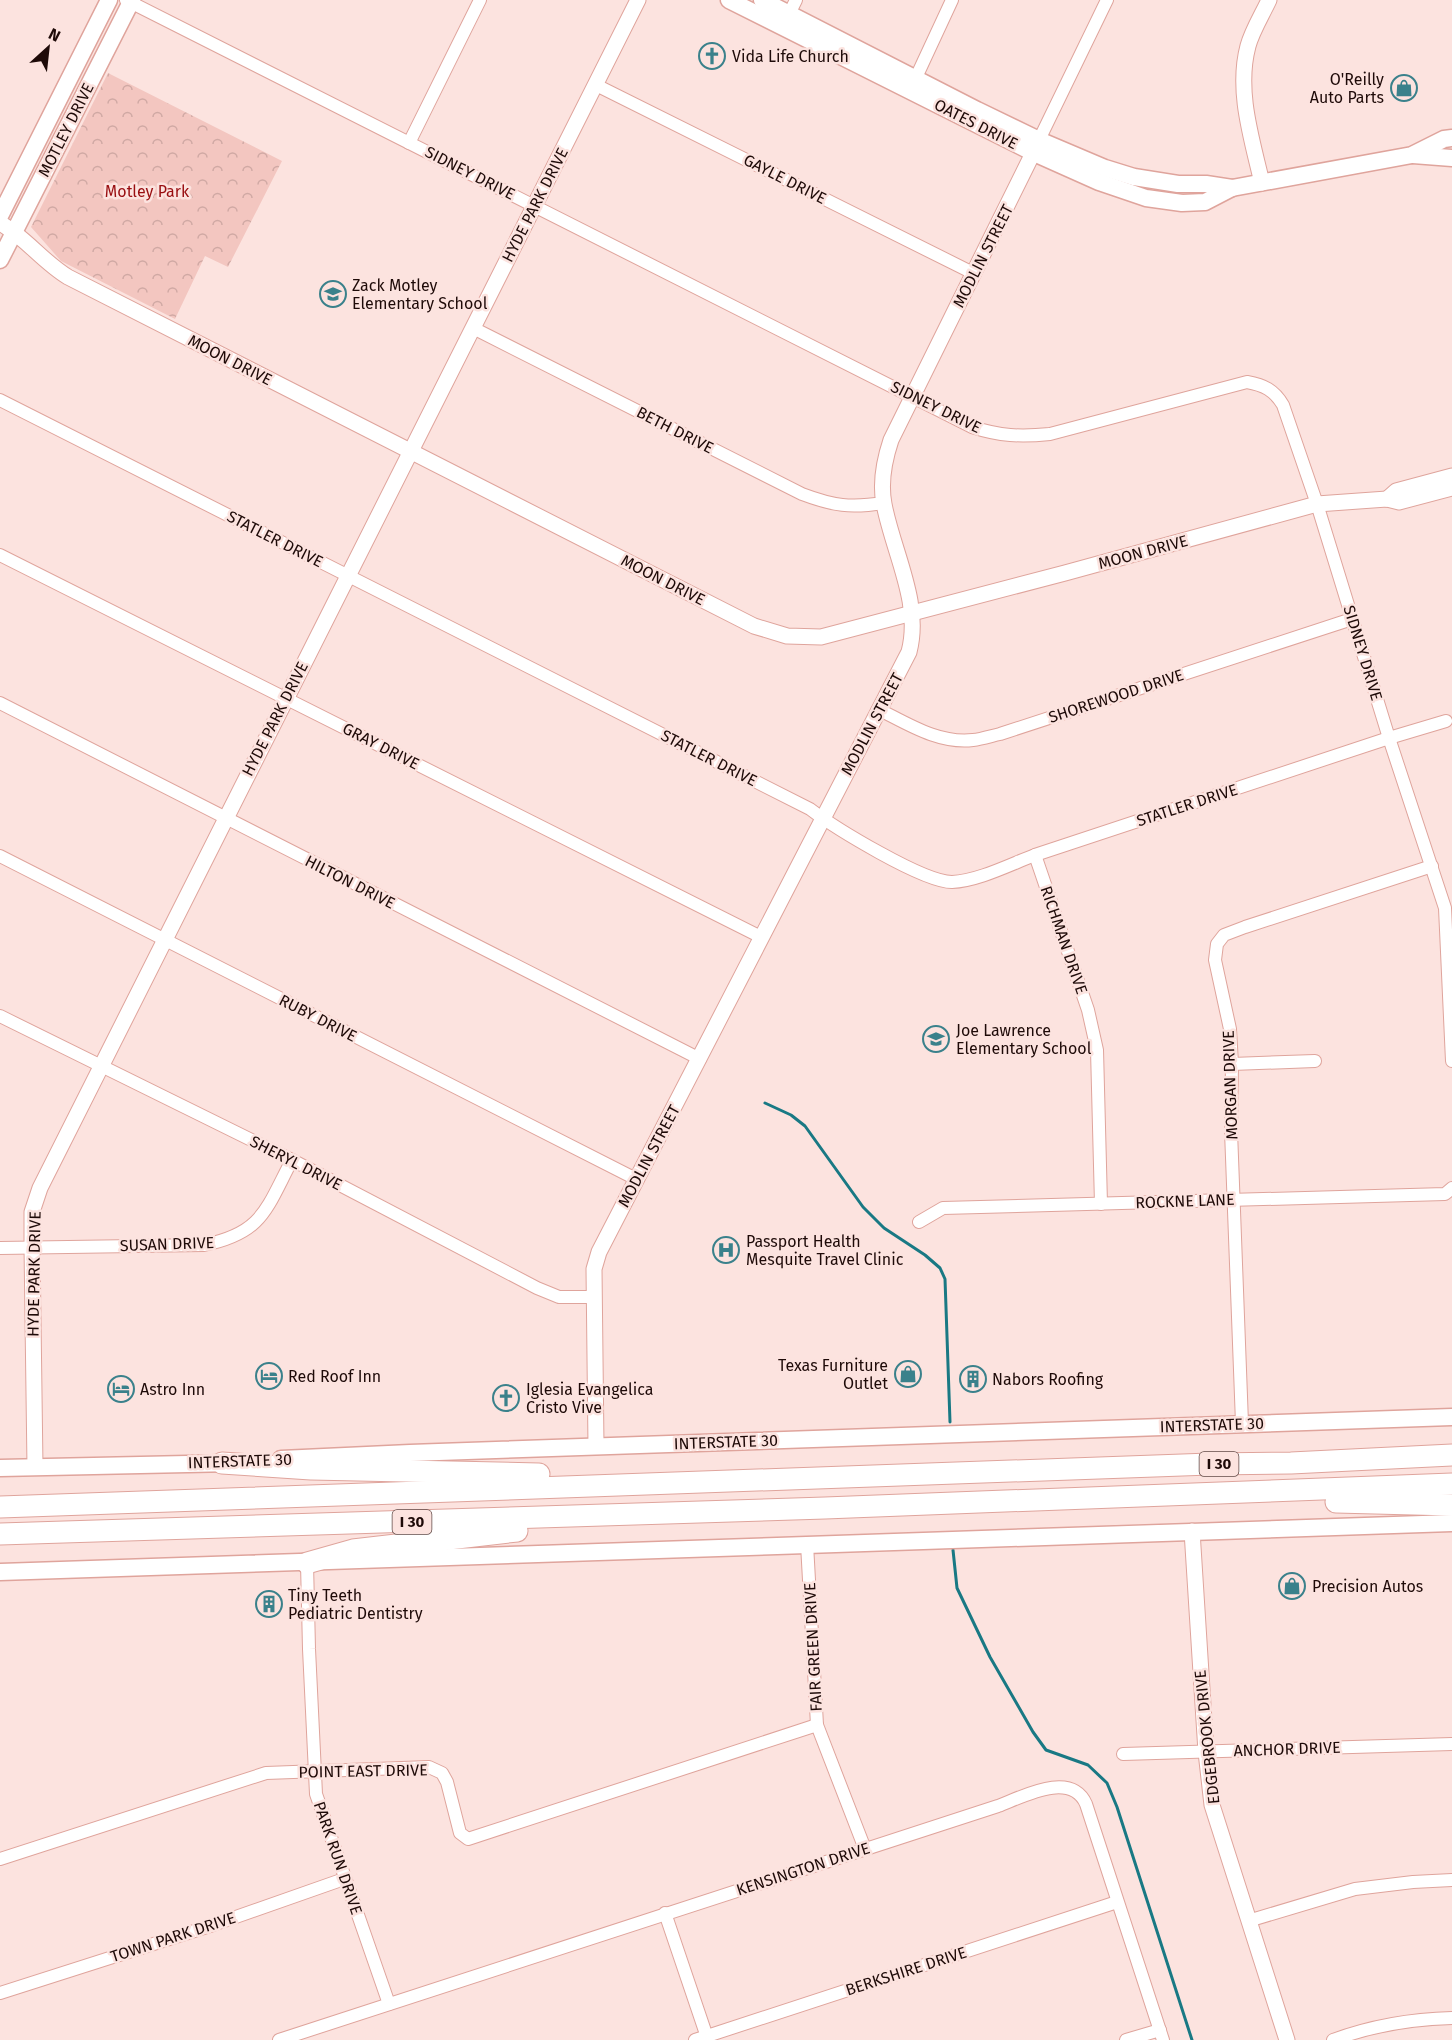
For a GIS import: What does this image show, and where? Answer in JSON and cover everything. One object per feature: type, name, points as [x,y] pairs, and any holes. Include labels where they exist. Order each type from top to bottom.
[{"type":"highway","name":"I 30","points":[[0,1507],[1291,1463],[1452,1455]]},
{"type":"highway","points":[[222,1463],[393,1472],[581,1475],[684,1482]]},
{"type":"highway","name":"I 30","points":[[0,1534],[652,1514],[1452,1484]]},
{"type":"highway","points":[[1197,1494],[1452,1505]]},
{"type":"highway","points":[[307,1563],[353,1550],[652,1514]]},
{"type":"main road","name":"MOTLEY DRIVE","points":[[0,216],[109,0]]},
{"type":"main road","name":"OATES DRIVE","points":[[729,0],[789,13]]},
{"type":"main road","name":"OATES DRIVE","points":[[762,0],[913,84],[1037,147],[1134,177],[1178,184],[1206,184],[1232,188],[1412,155],[1452,158]]},
{"type":"main road","name":"MOTLEY DRIVE","points":[[0,261],[7,227],[130,1]]},
{"type":"main road","name":"OATES DRIVE","points":[[1412,155],[1444,139],[1452,138]]},
{"type":"main road","name":"INTERSTATE 30","points":[[0,1468],[222,1463],[596,1446],[1452,1417]]},
{"type":"main road","points":[[0,1572],[1452,1523]]},
{"type":"street","points":[[409,142],[480,0]]},
{"type":"street","name":"HYDE PARK DRIVE","points":[[34,1467],[32,1246],[33,1212],[40,1188],[99,1066],[638,0]]},
{"type":"street","points":[[913,84],[952,0]]},
{"type":"street","name":"MODLIN STREET","points":[[596,1446],[594,1269],[599,1252],[909,652],[913,639],[912,613],[884,503],[882,481],[886,456],[912,396],[975,274],[1107,0]]},
{"type":"street","points":[[1262,183],[1245,100],[1243,70],[1248,44],[1269,0]]},
{"type":"street","name":"SIDNEY DRIVE","points":[[130,1],[972,427],[994,434],[1021,437],[1050,434],[1247,382],[1262,384],[1276,393],[1283,405],[1317,504],[1389,738],[1445,908],[1452,1061]]},
{"type":"street","name":"GAYLE DRIVE","points":[[596,85],[975,274]]},
{"type":"street","name":"MOON DRIVE","points":[[7,227],[68,278],[754,626],[774,634],[797,638],[821,637],[1317,504],[1387,499],[1399,502],[1452,488]]},
{"type":"street","name":"BETH DRIVE","points":[[473,328],[802,494],[827,503],[856,507],[884,503]]},
{"type":"street","name":"STATLER DRIVE","points":[[0,400],[810,809],[834,827],[921,874],[946,882],[969,879],[1035,855],[1446,721]]},
{"type":"street","name":"MOON DRIVE","points":[[1387,499],[1396,491],[1452,476]]},
{"type":"street","name":"GRAY DRIVE","points":[[0,555],[761,937]]},
{"type":"street","name":"SHOREWOOD DRIVE","points":[[880,710],[926,733],[947,739],[971,740],[1000,734],[1352,618]]},
{"type":"street","name":"HILTON DRIVE","points":[[0,703],[700,1059]]},
{"type":"street","name":"RICHMAN DRIVE","points":[[1035,855],[1088,1010],[1097,1050],[1101,1204]]},
{"type":"street","name":"RUBY DRIVE","points":[[0,856],[636,1179]]},
{"type":"street","name":"MORGAN DRIVE","points":[[1242,1424],[1231,1131],[1232,1064],[1230,1029],[1215,960],[1216,944],[1224,935],[1432,866]]},
{"type":"street","name":"SHERYL DRIVE","points":[[0,1016],[292,1160],[537,1288],[559,1297],[594,1297]]},
{"type":"street","points":[[1232,1064],[1315,1061]]},
{"type":"street","name":"SUSAN DRIVE","points":[[0,1248],[204,1245],[224,1241],[251,1227],[266,1209],[292,1160]]},
{"type":"street","name":"ROCKNE LANE","points":[[919,1222],[943,1208],[1445,1194],[1452,1188]]},
{"type":"street","name":"EDGEBROOK DRIVE","points":[[1192,1531],[1206,1752],[1212,1805],[1287,2040]]},
{"type":"street","name":"FAIR GREEN DRIVE","points":[[807,1544],[817,1725],[865,1850]]},
{"type":"street","name":"PARK RUN DRIVE","points":[[307,1563],[316,1794],[389,2004]]},
{"type":"street","name":"POINT EAST DRIVE","points":[[0,1859],[266,1773],[429,1767],[442,1773],[447,1782],[460,1833],[468,1839],[817,1725]]},
{"type":"street","name":"ANCHOR DRIVE","points":[[1123,1754],[1452,1744]]},
{"type":"street","name":"KENSINGTON DRIVE","points":[[279,2040],[1049,1788],[1062,1786],[1074,1791],[1084,1800],[1161,2035]]},
{"type":"street","name":"TOWN PARK DRIVE","points":[[0,1993],[224,1921],[344,1879]]},
{"type":"street","points":[[1248,1921],[1355,1889],[1452,1880]]},
{"type":"street","name":"BERKSHIRE DRIVE","points":[[704,2039],[1117,1902]]},
{"type":"street","points":[[665,1913],[704,2039]]},
{"type":"street","points":[[1333,2040],[1349,2034],[1416,2019],[1452,2018]]},
{"type":"street","points":[[1126,2040],[1161,2035]]},
{"type":"green space","name":"Motley Park","points":[[108,73],[282,161],[228,267],[205,256],[175,319],[61,261],[31,227]]},
{"type":"waterway","points":[[765,1103],[791,1115],[805,1126],[863,1207],[884,1228],[925,1255],[940,1268],[945,1279],[950,1422]]},
{"type":"waterway","points":[[953,1550],[957,1588],[990,1657],[1033,1732],[1046,1750],[1088,1765],[1107,1783],[1117,1807],[1192,2040]]},
{"type":"place","name":"Vida Life Church","points":[[712,56]]},
{"type":"place","name":"O'Reilly Auto Parts","points":[[1404,88]]},
{"type":"place","name":"Zack Motley Elementary School","points":[[333,294]]},
{"type":"place","name":"Joe Lawrence Elementary School","points":[[936,1039]]},
{"type":"place","name":"Passport Health Mesquite Travel Clinic","points":[[726,1250]]},
{"type":"place","name":"Texas Furniture Outlet","points":[[908,1374]]},
{"type":"place","name":"Red Roof Inn","points":[[269,1376]]},
{"type":"place","name":"Nabors Roofing","points":[[973,1379]]},
{"type":"place","name":"Astro Inn","points":[[121,1389]]},
{"type":"place","name":"Iglesia Evangelica Cristo Vive","points":[[506,1398]]},
{"type":"place","name":"Precision Autos","points":[[1292,1586]]},
{"type":"place","name":"Tiny Teeth Pediatric Dentistry","points":[[269,1604]]}]
